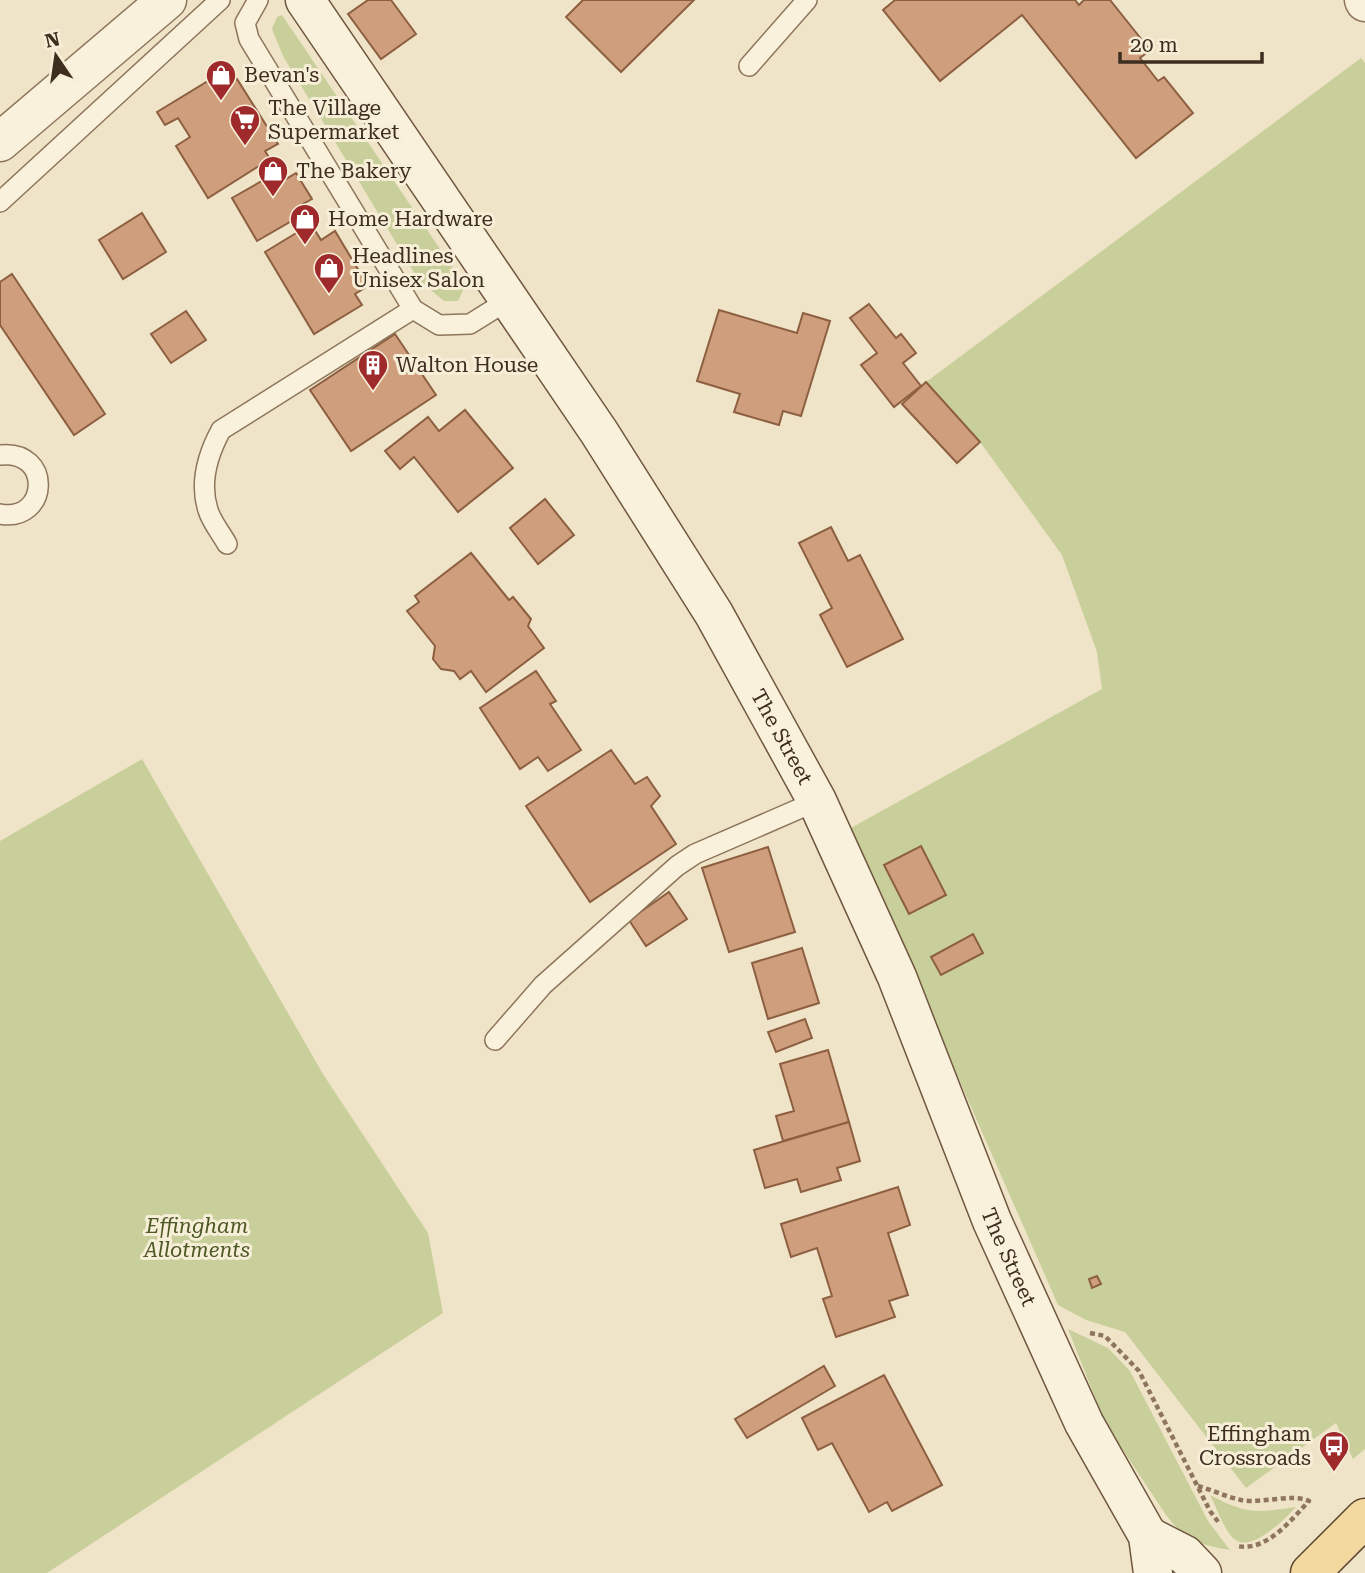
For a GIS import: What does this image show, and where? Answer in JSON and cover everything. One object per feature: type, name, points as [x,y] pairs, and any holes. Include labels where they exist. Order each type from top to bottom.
[{"type":"main road","points":[[1318,1570],[1365,1518]]},
{"type":"street","points":[[0,142],[167,0]]},
{"type":"street","name":"The Street","points":[[305,0],[599,432],[714,614],[817,801],[897,976],[992,1221],[1084,1423],[1148,1536],[1153,1573]]},
{"type":"street","points":[[1148,1536],[1185,1555],[1202,1573]]},
{"type":"lane","points":[[0,202],[220,0]]},
{"type":"lane","points":[[258,0],[245,23],[248,39],[413,309],[439,325],[470,324],[510,299]]},
{"type":"lane","points":[[749,66],[807,0]]},
{"type":"lane","points":[[227,544],[208,510],[204,482],[209,451],[220,430],[413,309]]},
{"type":"lane","points":[[0,455],[22,457],[30,463],[39,482],[34,502],[27,509],[8,516],[0,514]]},
{"type":"lane","points":[[495,1040],[543,985],[677,866],[695,854],[817,801]]},
{"type":"path","points":[[1038,1322],[1105,1336],[1139,1371],[1210,1511],[1226,1534]]},
{"type":"path","points":[[1198,1486],[1242,1500],[1301,1497],[1309,1501],[1282,1529],[1263,1542],[1252,1546],[1233,1545]]},
{"type":"green space","points":[[282,15],[465,286],[458,301],[444,301],[418,279],[283,56],[272,29],[277,17]]},
{"type":"green space","points":[[1361,58],[1365,63],[1365,1449],[1353,1459],[1336,1423],[1246,1488],[1125,1332],[1086,1320],[1058,1305],[849,829],[1102,689],[1097,652],[1062,555],[980,442],[926,382]]},
{"type":"green space","name":"Effingham Allotments","points":[[142,759],[323,1074],[428,1233],[443,1313],[47,1573],[0,1573],[0,841]]},
{"type":"green space","points":[[1068,1329],[1108,1348],[1130,1371],[1208,1521],[1230,1550],[1194,1540],[1166,1515],[1105,1423]]},
{"type":"green space","points":[[1210,1495],[1242,1509],[1296,1507],[1258,1539],[1240,1542],[1226,1529]]},
{"type":"building","points":[[368,0],[391,0],[416,34],[381,59],[348,14]]},
{"type":"building","points":[[583,0],[694,0],[621,72],[566,17]]},
{"type":"building","points":[[895,0],[1075,0],[1079,5],[1084,0],[1110,0],[1150,50],[1140,58],[1158,81],[1164,77],[1193,113],[1136,158],[1022,15],[940,81],[883,10]]},
{"type":"building","points":[[218,75],[225,87],[237,79],[278,144],[265,151],[270,159],[208,198],[176,146],[190,137],[178,118],[165,125],[157,112]]},
{"type":"building","points":[[281,170],[286,179],[296,173],[312,199],[303,204],[307,212],[257,241],[232,198]]},
{"type":"building","points":[[142,213],[166,252],[123,279],[99,240]]},
{"type":"building","points":[[311,224],[321,240],[335,231],[368,286],[355,294],[362,305],[314,334],[265,252]]},
{"type":"building","points":[[12,274],[105,414],[74,435],[0,325],[0,282]]},
{"type":"building","points":[[869,304],[896,338],[901,334],[916,353],[903,363],[921,386],[894,407],[861,365],[877,353],[850,318]]},
{"type":"building","points":[[719,310],[797,333],[803,313],[830,321],[801,416],[783,411],[779,425],[734,412],[740,394],[697,381]]},
{"type":"building","points":[[186,311],[206,340],[171,363],[151,334]]},
{"type":"building","name":"Walton House","points":[[395,334],[436,395],[351,451],[310,390]]},
{"type":"building","points":[[926,382],[980,442],[957,463],[902,404]]},
{"type":"building","points":[[465,410],[513,468],[458,512],[414,457],[400,469],[385,451],[428,417],[439,431]]},
{"type":"building","points":[[545,499],[574,535],[538,564],[510,528]]},
{"type":"building","points":[[831,527],[848,561],[860,555],[903,639],[847,667],[820,615],[832,608],[799,543]]},
{"type":"building","points":[[471,553],[509,600],[513,597],[531,619],[528,626],[544,648],[486,692],[471,671],[460,679],[454,671],[441,669],[433,659],[435,646],[407,611],[419,602],[415,596]]},
{"type":"building","points":[[536,671],[556,701],[550,704],[581,750],[548,771],[538,757],[520,769],[480,708]]},
{"type":"building","points":[[611,750],[635,784],[647,777],[660,796],[651,806],[676,844],[590,902],[526,806]]},
{"type":"building","points":[[921,846],[946,895],[909,914],[884,865]]},
{"type":"building","points":[[768,847],[795,932],[729,952],[702,868]]},
{"type":"building","points":[[669,892],[687,919],[646,946],[629,920]]},
{"type":"building","points":[[973,934],[983,953],[941,975],[931,957]]},
{"type":"building","points":[[802,948],[819,1003],[768,1019],[752,963]]},
{"type":"building","points":[[805,1019],[812,1038],[776,1052],[768,1032]]},
{"type":"building","points":[[828,1050],[849,1122],[783,1141],[776,1116],[794,1111],[780,1064]]},
{"type":"building","points":[[849,1122],[860,1161],[837,1168],[841,1180],[801,1192],[797,1179],[765,1188],[754,1150]]},
{"type":"building","points":[[898,1187],[910,1225],[888,1233],[908,1295],[889,1301],[895,1317],[836,1337],[823,1299],[832,1296],[817,1248],[791,1257],[781,1224]]},
{"type":"building","points":[[1097,1276],[1101,1284],[1092,1288],[1089,1279]]},
{"type":"building","points":[[824,1366],[835,1386],[747,1438],[735,1419]]},
{"type":"building","points":[[884,1375],[942,1485],[892,1511],[887,1502],[869,1512],[832,1443],[818,1450],[802,1418]]},
{"type":"place","name":"Bevan's","points":[[221,102]]},
{"type":"place","name":"The Village Supermarket","points":[[245,147]]},
{"type":"place","name":"The Bakery","points":[[273,198]]},
{"type":"place","name":"Home Hardware","points":[[305,246]]},
{"type":"place","name":"Headlines Unisex Salon","points":[[329,295]]},
{"type":"place","name":"Walton House","points":[[373,392]]},
{"type":"place","name":"Effingham Crossroads","points":[[1334,1473]]}]
